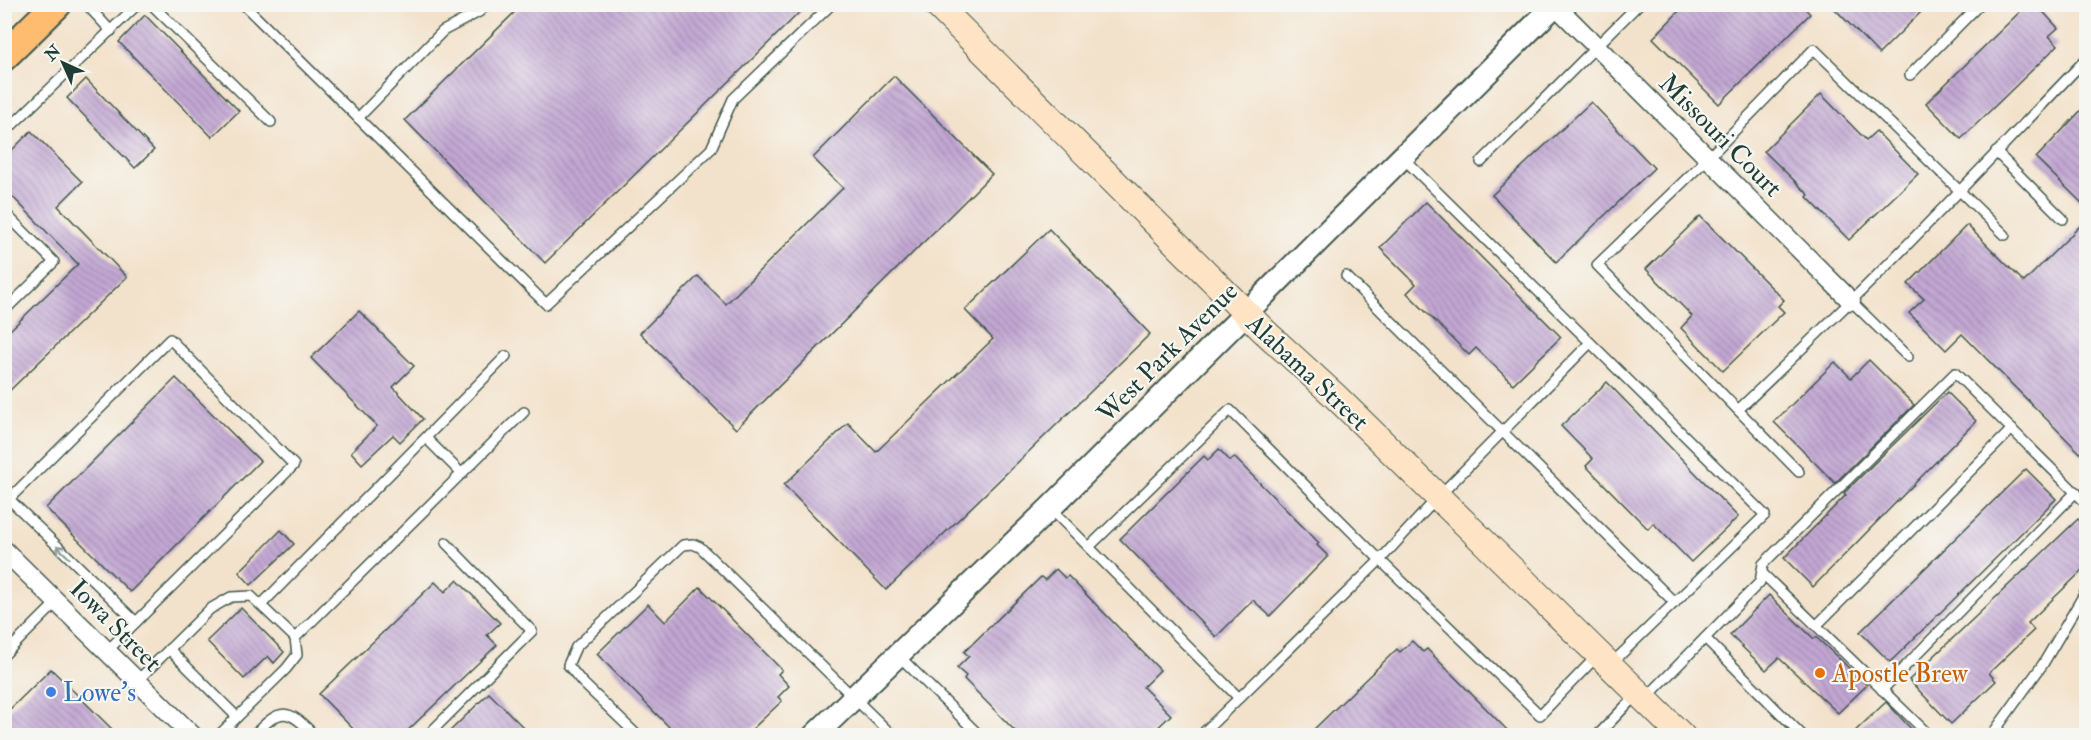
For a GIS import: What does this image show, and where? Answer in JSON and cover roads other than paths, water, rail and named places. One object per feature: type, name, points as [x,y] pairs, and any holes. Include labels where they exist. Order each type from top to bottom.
[{"type":"main road","points":[[8,47],[57,4]]},
{"type":"main road","name":"Alabama Street","points":[[936,4],[1246,313],[1334,395],[1683,735]]},
{"type":"street","name":"West Park Avenue","points":[[814,735],[1050,508],[1556,5]]},
{"type":"street","name":"Missouri Court","points":[[1556,5],[1851,301]]},
{"type":"street","name":"Iowa Street","points":[[4,550],[193,735]]},
{"type":"lane","points":[[86,4],[111,31]]},
{"type":"lane","points":[[4,133],[138,4]]},
{"type":"lane","points":[[151,4],[271,122]]},
{"type":"lane","points":[[243,4],[546,304],[711,149],[733,99],[831,5]]},
{"type":"lane","points":[[358,118],[443,31],[479,12],[487,4]]},
{"type":"lane","points":[[1481,162],[1639,4]]},
{"type":"lane","points":[[1910,75],[1980,4]]},
{"type":"lane","points":[[1799,472],[1597,265],[1708,158],[1814,48],[2005,235]]},
{"type":"lane","points":[[1738,410],[1851,301],[2086,59]]},
{"type":"lane","points":[[1996,152],[2063,219]]},
{"type":"lane","points":[[1089,548],[1230,410],[1540,715],[1675,603],[1765,515],[1403,158]]},
{"type":"lane","points":[[4,212],[54,262],[4,311]]},
{"type":"lane","points":[[1346,276],[1675,603]]},
{"type":"lane","points":[[1851,301],[1908,357]]},
{"type":"lane","points":[[107,651],[294,465],[170,339],[7,502],[135,621]]},
{"type":"lane","points":[[1200,735],[1380,560],[1438,497],[1590,343]]},
{"type":"lane","points":[[261,605],[506,356]]},
{"type":"lane","points":[[1597,735],[1705,638],[1760,582],[1763,564],[1955,373],[2086,503]]},
{"type":"lane","points":[[295,638],[524,412]]},
{"type":"lane","points":[[1817,626],[2012,429]]},
{"type":"lane","points":[[426,438],[462,474]]},
{"type":"lane","points":[[1882,690],[2076,492]]},
{"type":"lane","points":[[1050,508],[1239,698]]},
{"type":"lane","points":[[427,735],[532,630],[446,543]]},
{"type":"lane","points":[[638,735],[582,682],[568,665],[576,647],[683,545],[693,544],[700,548],[893,735]]},
{"type":"lane","points":[[1762,573],[1930,735]]},
{"type":"lane","points":[[1991,735],[2043,664],[2086,591]]},
{"type":"lane","points":[[137,681],[210,609],[231,597],[251,596],[295,638],[297,655],[286,669],[218,735]]},
{"type":"lane","points":[[4,655],[57,602]]},
{"type":"lane","points":[[1705,638],[1803,735]]},
{"type":"lane","points":[[169,650],[237,717]]},
{"type":"lane","points":[[897,654],[980,735]]},
{"type":"lane","points":[[253,735],[269,718],[280,714],[293,716],[315,735]]},
{"type":"waterway","points":[[2081,736],[2086,728]]},
{"type":"place","name":"Apostle Brew","points":[[1820,673]]},
{"type":"place","name":"Lowe's","points":[[51,692]]}]
